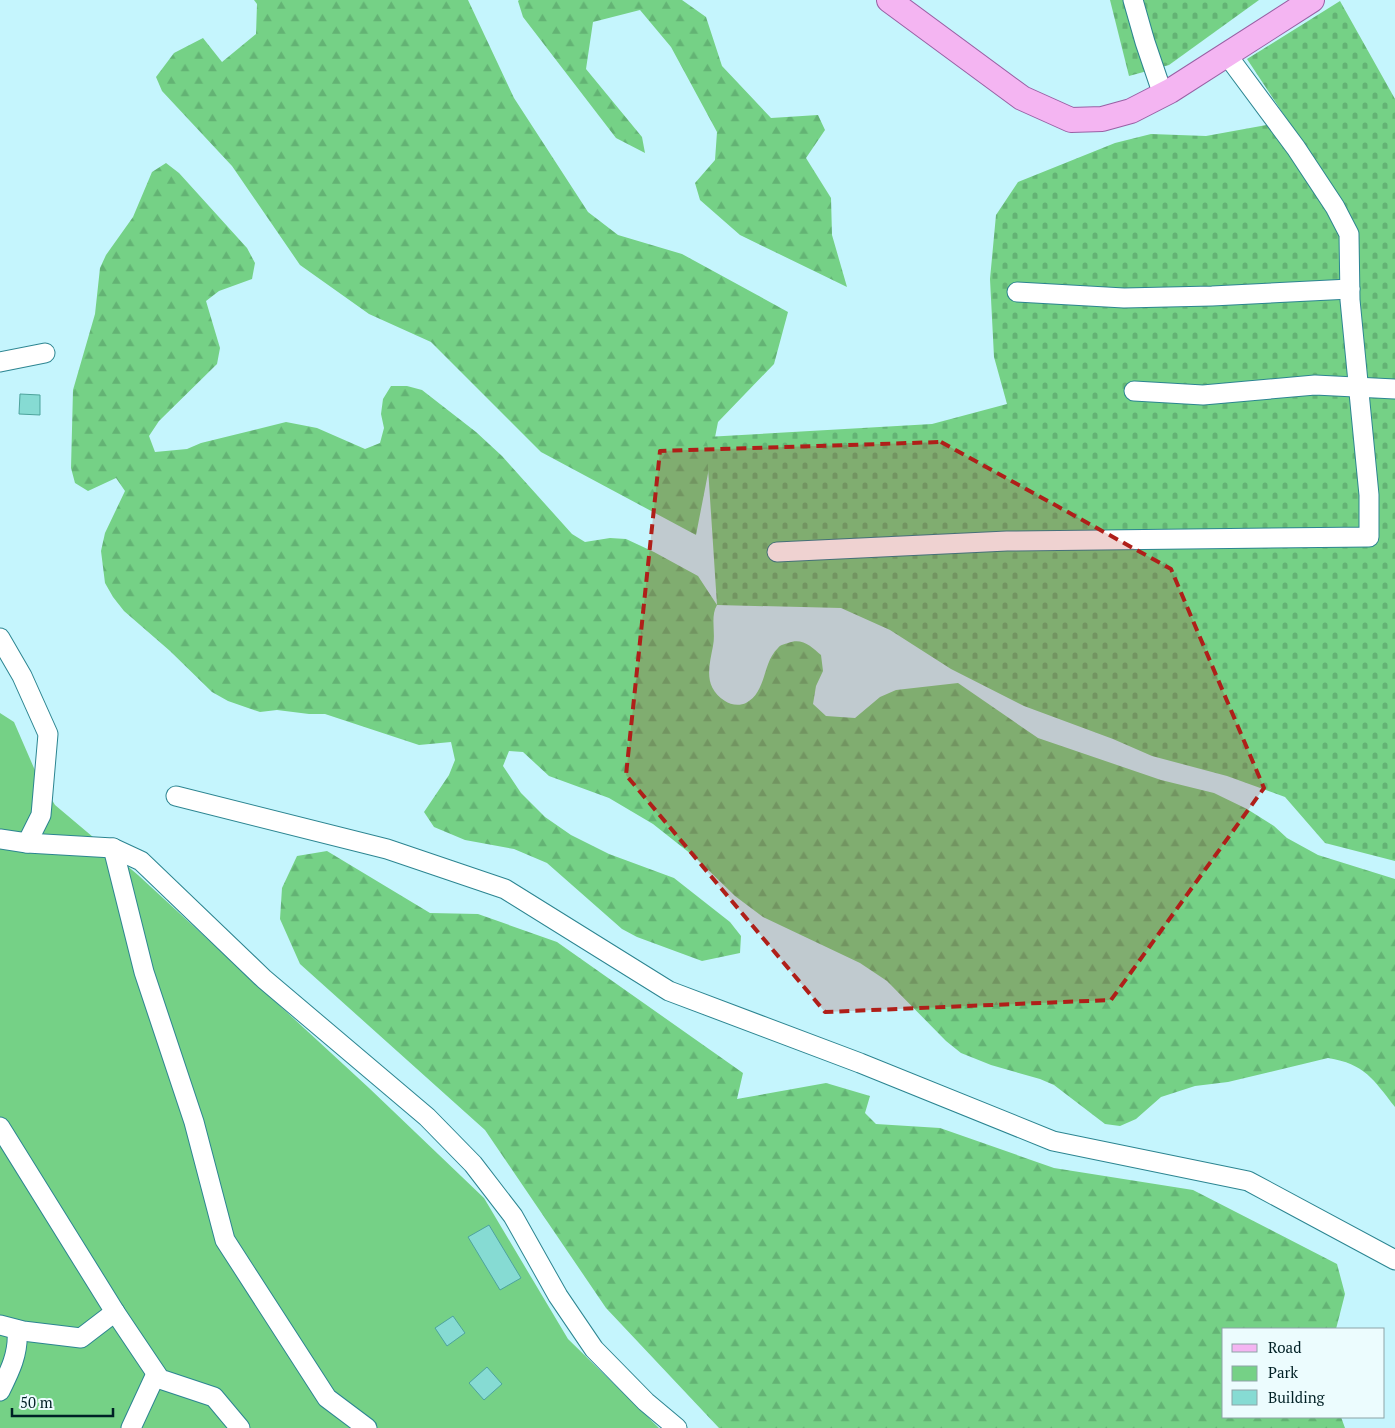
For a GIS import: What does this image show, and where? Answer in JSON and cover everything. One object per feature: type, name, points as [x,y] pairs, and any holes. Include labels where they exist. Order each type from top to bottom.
[{"type":"main road","points":[[889,0],[1022,98],[1071,120],[1102,119],[1130,111],[1163,95],[1312,0]]},
{"type":"street","points":[[1134,0],[1145,42],[1163,95]]},
{"type":"street","points":[[777,552],[1007,541],[1369,538],[1369,495],[1350,289],[1349,234],[1335,207],[1296,148],[1227,55]]},
{"type":"street","points":[[1017,292],[1124,298],[1212,296],[1350,289]]},
{"type":"street","points":[[0,362],[45,353]]},
{"type":"street","points":[[1134,391],[1203,395],[1315,385],[1395,388]]},
{"type":"street","points":[[0,638],[22,676],[48,734],[40,815],[27,843]]},
{"type":"street","points":[[176,796],[387,849],[505,889],[669,991],[1053,1141],[1248,1181],[1395,1260]]},
{"type":"street","points":[[0,839],[27,843],[113,848],[141,861],[264,979],[428,1117],[473,1164],[513,1216],[558,1296],[594,1349],[646,1402],[677,1428]]},
{"type":"street","points":[[113,848],[144,972],[194,1122],[225,1240],[327,1398],[367,1428]]},
{"type":"street","points":[[0,1127],[156,1374],[160,1379],[214,1397],[240,1428]]},
{"type":"street","points":[[9,1327],[81,1338],[116,1312]]},
{"type":"street","points":[[0,1391],[12,1368],[18,1343],[9,1327]]},
{"type":"street","points":[[130,1428],[156,1374]]},
{"type":"highlighted area","points":[[941,442],[1171,569],[1264,788],[1111,1000],[825,1012],[626,775],[660,451]]},
{"type":"green space","points":[[254,0],[468,0],[514,98],[588,212],[618,235],[682,254],[788,312],[774,364],[718,422],[696,535],[541,452],[431,342],[369,314],[300,265],[232,166],[162,91],[156,77],[174,53],[203,38],[222,62],[256,34],[257,4]]},
{"type":"green space","points":[[519,0],[682,0],[706,17],[722,66],[771,118],[818,115],[825,130],[806,158],[831,198],[832,235],[847,287],[740,235],[700,200],[695,183],[715,160],[717,132],[671,47],[640,10],[593,22],[586,69],[642,137],[645,153],[616,138],[523,17]]},
{"type":"green space","points":[[1110,0],[1259,0],[1169,65],[1129,76]]},
{"type":"green space","points":[[1340,1],[1395,99],[1395,861],[1325,843],[1285,797],[1227,776],[1152,756],[1113,739],[1024,706],[951,669],[890,630],[841,608],[717,605],[706,437],[932,424],[1007,404],[994,357],[990,279],[996,215],[1018,182],[1115,143],[1151,134],[1206,136],[1288,121],[1247,59]]},
{"type":"green space","points":[[166,163],[179,173],[247,248],[255,263],[252,279],[219,291],[206,301],[220,348],[217,364],[159,421],[149,436],[155,452],[187,449],[201,443],[286,422],[317,428],[365,449],[380,443],[384,428],[381,414],[383,399],[391,386],[407,386],[422,390],[476,432],[502,456],[572,534],[585,542],[610,538],[626,539],[698,576],[717,605],[713,620],[714,641],[709,669],[710,683],[718,695],[727,702],[741,705],[753,698],[758,692],[773,654],[780,646],[793,641],[806,644],[821,655],[823,671],[816,686],[813,704],[826,716],[855,718],[880,697],[896,690],[958,683],[1038,738],[1161,780],[1214,793],[1247,809],[1274,826],[1287,838],[1318,855],[1395,879],[1395,1107],[1367,1074],[1351,1064],[1328,1058],[1228,1082],[1195,1086],[1161,1097],[1136,1119],[1120,1126],[1105,1124],[1054,1085],[991,1065],[961,1053],[946,1041],[887,981],[860,963],[763,917],[735,896],[696,858],[653,824],[609,798],[549,776],[523,752],[509,751],[503,766],[521,793],[545,817],[571,835],[609,854],[674,878],[730,922],[741,936],[740,953],[702,961],[637,937],[622,929],[547,863],[514,849],[465,840],[434,827],[424,812],[449,775],[455,760],[451,742],[419,745],[325,714],[277,710],[260,712],[228,701],[212,692],[170,651],[124,611],[105,583],[101,551],[105,533],[125,491],[116,478],[88,491],[75,483],[71,468],[73,390],[95,314],[100,268],[106,255],[133,217],[152,172]]},
{"type":"green space","points":[[0,713],[14,722],[37,775],[55,805],[138,875],[369,1088],[484,1198],[568,1339],[659,1428],[0,1428]]},
{"type":"green space","points":[[327,851],[430,913],[478,914],[557,942],[743,1073],[737,1099],[826,1083],[870,1096],[865,1113],[876,1124],[940,1128],[1054,1168],[1193,1190],[1337,1264],[1345,1294],[1336,1328],[1222,1328],[1222,1418],[1341,1418],[1345,1428],[719,1428],[606,1308],[485,1130],[300,964],[280,919],[282,888],[297,856]]},
{"type":"building","points":[[20,394],[40,395],[40,415],[19,414]]},
{"type":"building","points":[[489,1225],[521,1278],[500,1290],[468,1237]]},
{"type":"building","points":[[453,1316],[465,1333],[447,1346],[435,1328]]},
{"type":"building","points":[[487,1367],[502,1384],[484,1400],[469,1383]]}]
